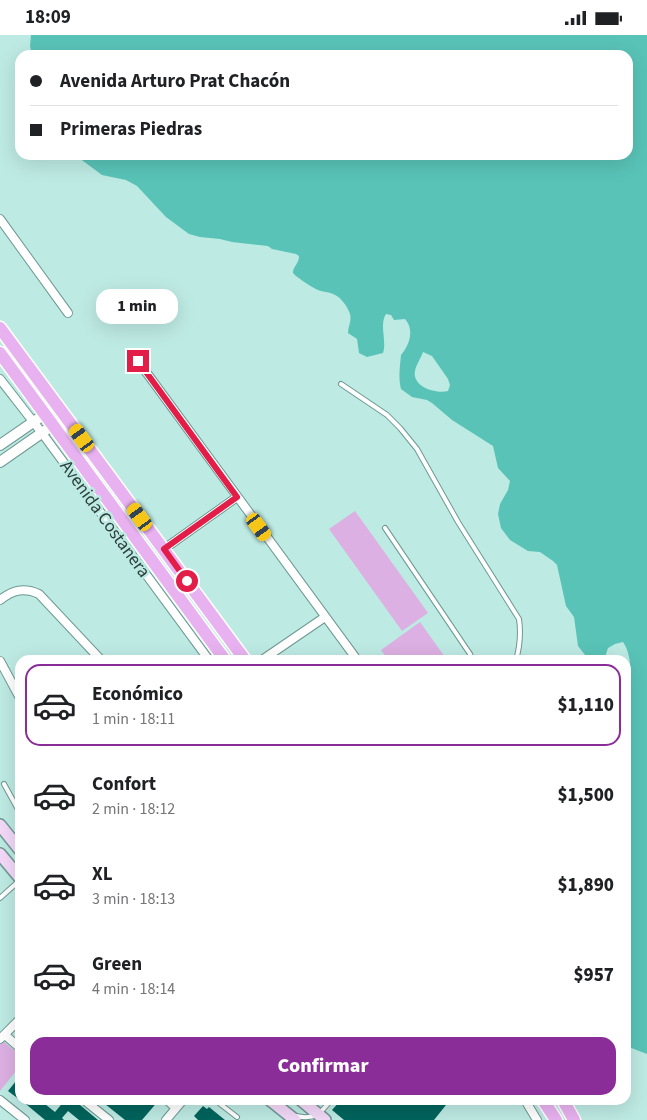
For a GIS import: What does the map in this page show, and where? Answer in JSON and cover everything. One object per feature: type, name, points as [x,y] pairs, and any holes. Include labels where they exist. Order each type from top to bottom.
[{"type":"main road","points":[[0,328],[241,655]]},
{"type":"main road","points":[[0,353],[221,655]]},
{"type":"main road","points":[[0,825],[15,844]]},
{"type":"main road","points":[[0,854],[15,873]]},
{"type":"main road","points":[[276,1105],[291,1117]]},
{"type":"main road","points":[[307,1105],[322,1117]]},
{"type":"main road","points":[[546,1105],[556,1120]]},
{"type":"main road","points":[[566,1105],[574,1120]]},
{"type":"street","points":[[0,219],[68,313]]},
{"type":"street","points":[[138,361],[354,655]]},
{"type":"street","name":"Avenida Costanera","points":[[0,379],[34,422],[205,655]]},
{"type":"street","points":[[0,445],[58,405]]},
{"type":"street","points":[[0,462],[66,416]]},
{"type":"street","points":[[164,549],[237,497]]},
{"type":"street","points":[[0,600],[10,593],[21,590],[33,591],[39,594],[96,655]]},
{"type":"street","points":[[269,655],[325,617]]},
{"type":"street","points":[[0,661],[15,689]]},
{"type":"street","points":[[15,1024],[2,1037],[15,1045]]},
{"type":"street","points":[[0,1100],[25,1120]]},
{"type":"street","points":[[90,1105],[109,1120]]},
{"type":"street","points":[[172,1105],[176,1108]]},
{"type":"street","points":[[166,1120],[179,1105]]},
{"type":"street","points":[[528,1105],[537,1120]]},
{"type":"lane","points":[[341,384],[386,415],[400,428],[417,449],[458,522],[519,619],[521,632],[517,655]]},
{"type":"lane","points":[[385,528],[470,655]]},
{"type":"lane","points":[[4,785],[15,804]]},
{"type":"lane","points":[[0,898],[15,884]]},
{"type":"lane","points":[[221,1105],[237,1117]]},
{"type":"lane","points":[[291,1117],[322,1117],[328,1105]]},
{"type":"shaded area","points":[[355,511],[428,613],[402,631],[329,529]]},
{"type":"shaded area","points":[[420,622],[443,655],[384,655],[381,650]]},
{"type":"shaded area","points":[[4,1042],[15,1051],[15,1072],[0,1091],[0,1043]]},
{"type":"water","points":[[31,35],[647,35],[647,1054],[631,1048],[631,655],[629,655],[623,642],[608,648],[606,655],[585,655],[578,646],[574,617],[566,606],[557,565],[540,552],[528,551],[510,540],[501,528],[498,514],[500,504],[508,490],[510,481],[498,468],[493,446],[452,420],[432,403],[412,397],[401,389],[399,376],[401,355],[410,338],[410,328],[405,319],[394,320],[391,315],[386,314],[383,323],[383,353],[367,357],[359,353],[357,339],[348,333],[350,317],[349,311],[343,302],[336,295],[312,287],[293,273],[299,256],[272,249],[268,246],[189,234],[166,217],[137,186],[126,180],[102,175],[82,160],[633,160],[633,50],[31,50]],"holes":[[[423,352],[432,356],[450,385],[448,391],[443,392],[426,388],[417,381],[415,377],[416,366]]]},
{"type":"building","points":[[15,1082],[15,1096],[8,1091]]},
{"type":"building","points":[[27,1105],[46,1105],[55,1112],[61,1105],[80,1105],[98,1120],[79,1120],[68,1111],[62,1118],[64,1120],[45,1120]]},
{"type":"building","points":[[106,1105],[155,1105],[142,1120],[125,1120]]},
{"type":"building","points":[[336,1105],[446,1105],[434,1120],[344,1120],[332,1110]]},
{"type":"building","points":[[203,1106],[207,1109],[209,1107],[225,1120],[198,1120],[194,1116]]},
{"type":"route","points":[[138,361],[237,497],[164,549],[187,581]]}]
